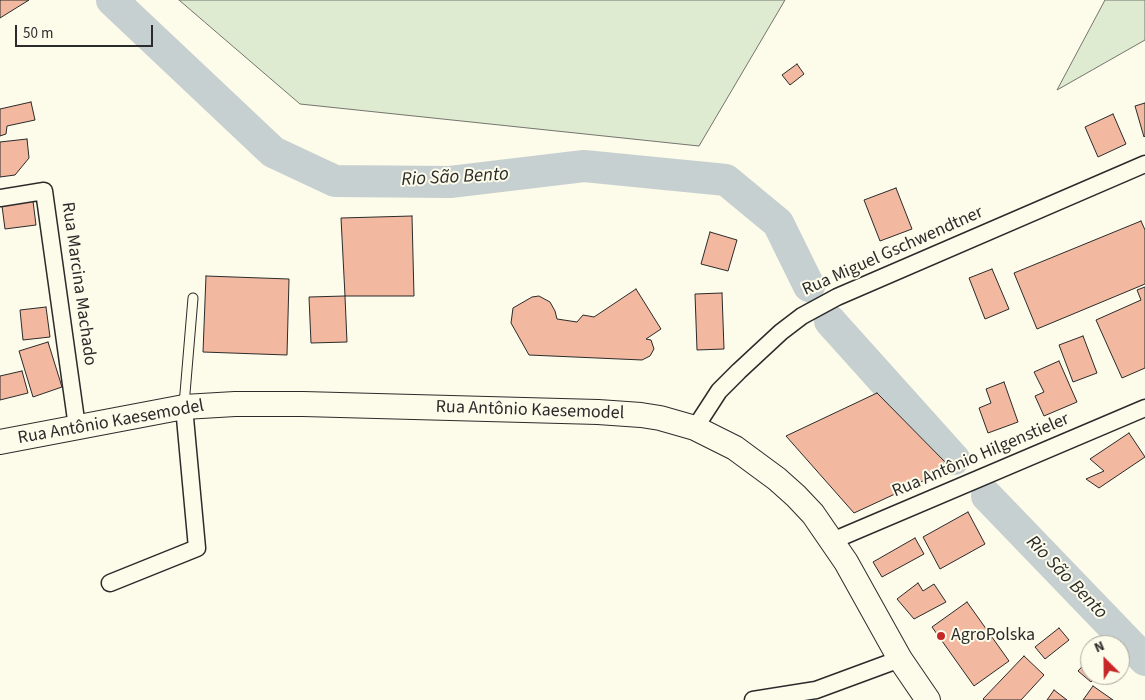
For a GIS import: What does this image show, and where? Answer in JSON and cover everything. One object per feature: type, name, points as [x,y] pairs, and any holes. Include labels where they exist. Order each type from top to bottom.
[{"type":"main road","name":"Rua Antônio Kaesemodel","points":[[0,442],[184,407],[235,404],[598,412],[660,418],[696,428],[735,448],[777,479],[813,514],[846,562],[900,659],[928,700]]},
{"type":"street","name":"Rua Miguel Gschwendtner","points":[[696,428],[719,391],[753,358],[802,316],[837,296],[1145,164]]},
{"type":"street","name":"Rua Marcina Machado","points":[[0,198],[44,191],[77,427]]},
{"type":"street","points":[[110,584],[197,548],[184,407]]},
{"type":"street","name":"Rua Antônio Hilgenstieler","points":[[832,541],[1145,408]]},
{"type":"street","points":[[753,700],[816,690],[900,659]]},
{"type":"lane","points":[[184,407],[193,298]]},
{"type":"green space","points":[[179,0],[785,0],[699,146],[300,104]]},
{"type":"green space","points":[[1105,0],[1145,0],[1145,40],[1057,90]]},
{"type":"building","points":[[0,0],[29,0],[0,18]]},
{"type":"building","points":[[797,64],[804,74],[790,85],[782,75]]},
{"type":"building","points":[[31,102],[35,120],[7,126],[6,134],[0,136],[0,109]]},
{"type":"building","points":[[1145,103],[1145,136],[1144,137],[1135,106]]},
{"type":"building","points":[[1113,114],[1126,144],[1098,157],[1085,127]]},
{"type":"building","points":[[27,139],[29,158],[15,175],[0,177],[0,142]]},
{"type":"building","points":[[896,188],[912,229],[880,241],[864,200]]},
{"type":"building","points":[[33,201],[36,225],[5,229],[2,206]]},
{"type":"building","points":[[412,216],[414,296],[345,296],[341,218]]},
{"type":"building","points":[[1141,221],[1145,230],[1145,284],[1037,329],[1014,273]]},
{"type":"building","points":[[710,232],[737,240],[728,271],[701,264]]},
{"type":"building","points":[[992,269],[1009,309],[985,319],[969,278]]},
{"type":"building","points":[[206,276],[289,279],[287,355],[203,352]]},
{"type":"building","points":[[1145,287],[1145,368],[1122,378],[1096,320],[1141,300],[1137,290]]},
{"type":"building","points":[[636,289],[661,329],[646,339],[651,340],[654,349],[650,356],[642,360],[529,355],[511,323],[513,308],[532,297],[539,296],[550,302],[557,319],[577,322],[583,315],[594,317]]},
{"type":"building","points":[[722,293],[724,349],[697,350],[695,294]]},
{"type":"building","points":[[345,296],[347,342],[311,343],[309,297]]},
{"type":"building","points":[[46,307],[50,337],[23,340],[20,310]]},
{"type":"building","points":[[1083,336],[1097,373],[1073,382],[1059,345]]},
{"type":"building","points":[[48,342],[62,387],[33,397],[19,351]]},
{"type":"building","points":[[1059,361],[1077,402],[1044,416],[1035,396],[1044,392],[1034,372]]},
{"type":"building","points":[[22,371],[28,393],[0,400],[0,376]]},
{"type":"building","points":[[1004,382],[1018,422],[988,433],[979,408],[991,403],[986,389]]},
{"type":"building","points":[[877,393],[951,468],[854,513],[786,436]]},
{"type":"building","points":[[1129,433],[1145,457],[1099,488],[1086,479],[1104,471],[1090,459]]},
{"type":"building","points":[[968,512],[985,544],[940,569],[923,537]]},
{"type":"building","points":[[915,538],[924,554],[882,577],[873,562]]},
{"type":"building","points":[[918,583],[923,591],[934,584],[946,602],[914,619],[897,599]]},
{"type":"building","points":[[967,602],[1009,661],[974,686],[932,627]]},
{"type":"building","points":[[1059,628],[1069,640],[1045,659],[1035,647]]},
{"type":"building","points":[[1024,656],[1044,675],[1021,700],[984,700],[983,699]]},
{"type":"building","points":[[1093,686],[1113,700],[1083,700]]},
{"type":"building","points":[[1054,690],[1067,700],[1047,700]]},
{"type":"waterway","name":"Rio São Bento","points":[[112,0],[273,152],[335,181],[450,182],[584,166],[726,180],[778,223],[809,286]]},
{"type":"waterway","name":"Rio São Bento","points":[[830,321],[954,459]]},
{"type":"waterway","name":"Rio São Bento","points":[[987,496],[1145,660]]},
{"type":"place","name":"AgroPolska","points":[[941,636]]}]
